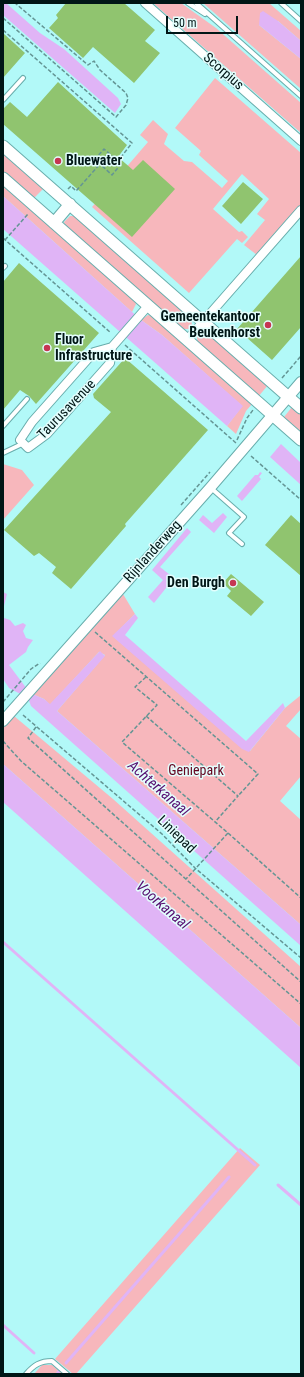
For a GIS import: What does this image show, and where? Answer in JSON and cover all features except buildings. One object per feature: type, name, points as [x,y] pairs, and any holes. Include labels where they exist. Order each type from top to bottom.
[{"type":"main road","points":[[3,146],[301,408]]},
{"type":"main road","points":[[3,178],[301,440]]},
{"type":"main road","points":[[54,223],[70,204]]},
{"type":"street","name":"Scorpius","points":[[146,3],[301,141]]},
{"type":"street","points":[[187,340],[301,210]]},
{"type":"street","name":"Taurusavenue","points":[[112,347],[94,352],[32,422],[20,440],[28,448],[47,434],[110,364],[112,347],[119,337],[148,306]]},
{"type":"street","name":"Rijnlanderweg","points":[[3,721],[210,488],[301,382]]},
{"type":"lane","points":[[188,3],[212,18]]},
{"type":"lane","points":[[196,3],[301,96]]},
{"type":"lane","points":[[281,3],[301,21]]},
{"type":"lane","points":[[3,100],[23,78]]},
{"type":"lane","points":[[3,426],[26,399]]},
{"type":"lane","points":[[3,453],[24,443]]},
{"type":"lane","points":[[210,488],[244,517],[229,534],[242,544]]},
{"type":"lane","points":[[26,1374],[37,1364],[46,1361],[52,1361],[67,1374]]},
{"type":"path","points":[[3,18],[116,117],[121,111],[128,98],[126,93],[100,70],[94,61],[88,65],[15,3]]},
{"type":"path","points":[[3,30],[132,144],[118,161]]},
{"type":"path","points":[[104,149],[121,164],[112,174],[100,164],[95,160],[104,149]]},
{"type":"path","points":[[66,191],[71,186],[76,191],[100,164]]},
{"type":"path","points":[[27,214],[4,239],[119,337],[301,500]]},
{"type":"path","points":[[275,386],[301,356]]},
{"type":"path","points":[[87,625],[257,775],[215,822]]},
{"type":"path","points":[[4,700],[31,669]]},
{"type":"path","points":[[146,677],[135,687],[156,704],[122,742],[301,898]]},
{"type":"path","points":[[146,716],[238,796]]},
{"type":"path","name":"Liniepad","points":[[186,879],[28,738],[36,727],[162,834],[196,868],[301,958]]},
{"type":"path","points":[[3,741],[21,761],[301,1004]]},
{"type":"path","points":[[228,833],[186,879],[301,982]]},
{"type":"green space","points":[[153,3],[181,3],[216,28],[301,103],[301,133]]},
{"type":"green space","points":[[203,3],[269,3],[301,31],[301,41],[278,21],[259,25],[301,59],[301,89]]},
{"type":"green space","points":[[215,78],[301,153],[301,205],[257,255],[244,245],[265,220],[257,214],[269,199],[242,174],[213,209],[239,232],[242,231],[248,237],[242,243],[237,239],[189,293],[92,207],[148,142],[140,135],[153,120],[168,134],[164,144],[184,161],[192,162],[222,188],[228,181],[199,155],[201,151],[175,128]]},
{"type":"green space","points":[[3,152],[44,188],[33,199],[3,173]]},
{"type":"green space","points":[[3,184],[133,298],[136,304],[132,312],[3,196]]},
{"type":"green space","points":[[70,216],[76,216],[191,318],[192,326],[189,329],[180,329],[65,227],[64,222]]},
{"type":"green space","points":[[148,315],[153,316],[252,404],[246,411],[236,434],[227,426],[242,406],[162,335],[141,320]]},
{"type":"green space","points":[[205,331],[268,385],[258,397],[198,345],[197,337],[201,332]]},
{"type":"green space","points":[[292,407],[301,415],[301,435],[288,424],[284,417]]},
{"type":"green space","points":[[3,464],[22,470],[34,485],[3,520]]},
{"type":"green space","name":"Geniepark","points":[[123,594],[135,614],[113,636],[250,751],[285,708],[301,695],[301,709],[286,726],[301,739],[301,776],[280,801],[301,820],[301,925],[57,711],[105,655],[99,652],[50,705],[44,699],[32,694]]},
{"type":"green space","points":[[14,716],[113,799],[301,967],[301,1028],[3,764],[3,728]]},
{"type":"green space","points":[[240,1148],[260,1165],[76,1374],[73,1374],[55,1359]]},
{"type":"green space","points":[[42,1365],[52,1365],[63,1374],[34,1374]]},
{"type":"water","points":[[3,3],[6,3],[40,33],[64,49],[118,98],[121,104],[115,113],[3,15]]},
{"type":"water","points":[[263,11],[278,21],[301,41],[301,59],[259,25],[260,13]]},
{"type":"water","points":[[3,196],[141,320],[162,335],[243,406],[227,426],[3,229]]},
{"type":"water","points":[[281,444],[301,463],[301,485],[270,457]]},
{"type":"water","points":[[260,472],[262,473],[259,477],[261,479],[242,501],[237,496],[255,475],[258,475]]},
{"type":"water","points":[[223,513],[227,517],[214,533],[199,520],[203,515],[212,523]]},
{"type":"water","points":[[187,528],[191,532],[160,567],[174,578],[154,603],[148,597],[163,580],[152,570]]},
{"type":"water","points":[[3,592],[7,594],[4,606],[4,618],[10,620],[15,626],[23,623],[26,625],[23,631],[26,638],[33,640],[26,652],[9,665],[30,693],[44,699],[50,704],[100,651],[105,656],[57,711],[301,925],[301,946],[31,706],[28,698],[9,688],[3,679]]},
{"type":"water","points":[[135,614],[138,618],[125,635],[246,741],[283,703],[285,708],[249,752],[242,749],[112,636]]},
{"type":"water","name":"Voorkanaal","points":[[3,764],[301,1028],[301,1068],[3,802]]},
{"type":"waterway","points":[[3,942],[255,1165]]},
{"type":"waterway","points":[[66,1363],[229,1177]]},
{"type":"waterway","points":[[278,1185],[301,1205]]},
{"type":"waterway","points":[[3,1325],[34,1353]]},
{"type":"place","name":"Bluewater","points":[[58,161]]},
{"type":"place","name":"Gemeentekantoor Beukenhorst","points":[[268,325]]},
{"type":"place","name":"Fluor Infrastructure","points":[[47,348]]},
{"type":"place","name":"Den Burgh","points":[[233,583]]},
{"type":"water label","name":"Achterkanaal","points":[[158,789]]}]
